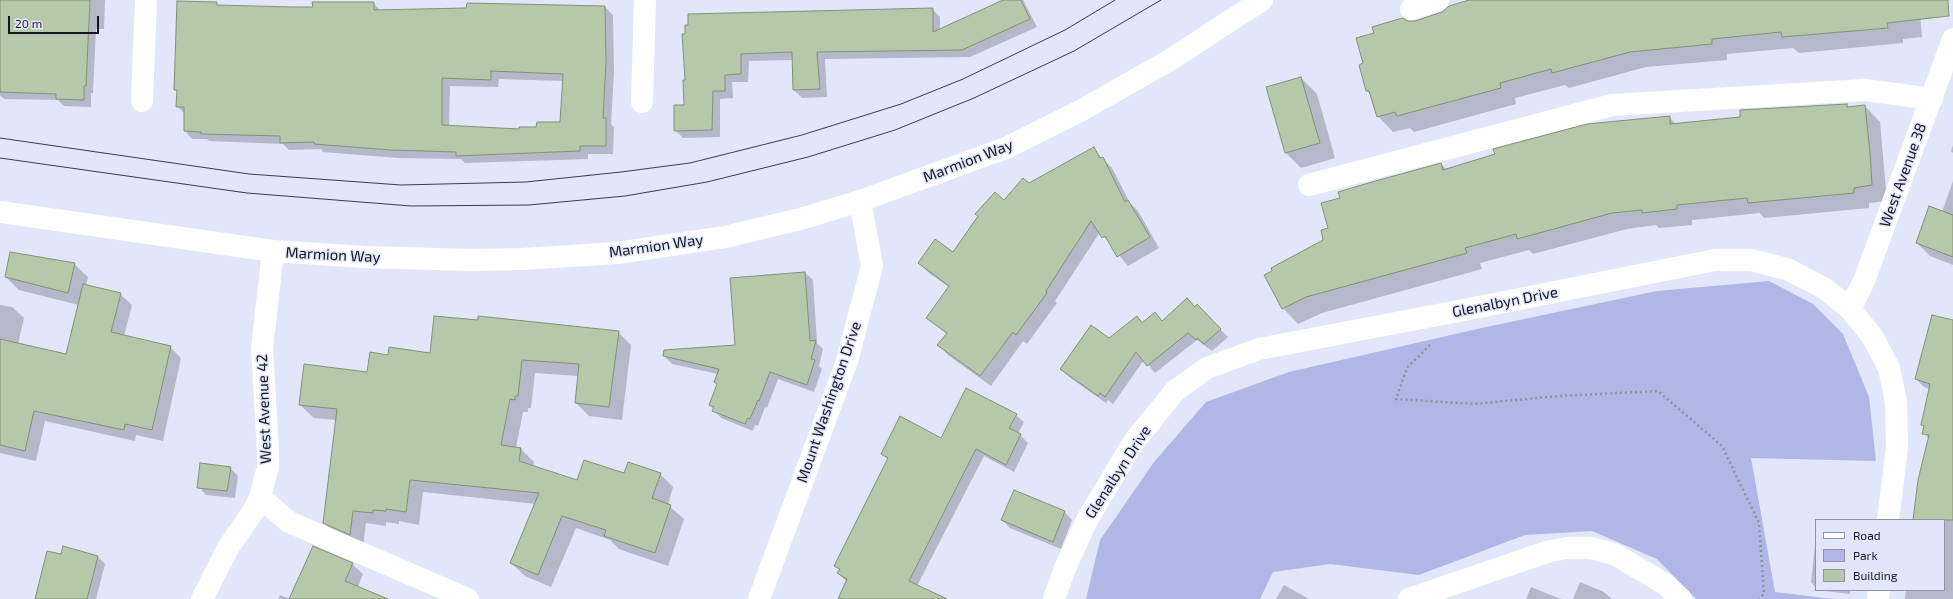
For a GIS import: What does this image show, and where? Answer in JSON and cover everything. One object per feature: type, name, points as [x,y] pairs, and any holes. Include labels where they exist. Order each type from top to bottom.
[{"type":"street","points":[[142,101],[146,0]]},
{"type":"street","points":[[642,102],[645,0]]},
{"type":"street","name":"Marmion Way","points":[[0,212],[273,251],[364,257],[522,260],[617,252],[725,237],[804,218],[860,202],[1006,148],[1170,60],[1262,0]]},
{"type":"street","points":[[1410,9],[1438,0]]},
{"type":"street","name":"West Avenue 38","points":[[1850,309],[1864,280],[1953,39]]},
{"type":"street","points":[[1309,185],[1612,105],[1865,90],[1932,99]]},
{"type":"street","name":"Mount Washington Drive","points":[[759,599],[847,361],[872,266],[860,202]]},
{"type":"street","name":"West Avenue 42","points":[[202,599],[228,548],[254,510],[260,497],[268,467],[262,348],[273,251]]},
{"type":"street","name":"Glenalbyn Drive","points":[[1054,599],[1064,568],[1087,520],[1133,443],[1175,391],[1207,368],[1259,349],[1715,260],[1751,260],[1786,269],[1824,288],[1850,309],[1872,336],[1889,368],[1896,402],[1896,448],[1888,519]]},
{"type":"street","points":[[260,497],[289,522],[468,599]]},
{"type":"street","points":[[1409,599],[1550,551],[1567,548],[1591,548],[1614,554],[1665,584],[1682,599]]},
{"type":"path","points":[[1433,342],[1407,368],[1396,399],[1474,404],[1559,396],[1658,391],[1722,446],[1759,523],[1764,593],[1760,599]]},
{"type":"green space","points":[[1769,281],[1813,304],[1843,334],[1869,397],[1876,461],[1751,458],[1775,592],[1833,599],[1696,599],[1657,559],[1592,531],[1525,535],[1419,575],[1330,564],[1273,572],[1260,599],[1086,599],[1100,540],[1154,462],[1206,402],[1289,372],[1477,329],[1657,291]]},
{"type":"building","points":[[0,0],[90,0],[84,100],[56,99],[56,94],[0,92]]},
{"type":"building","points":[[1003,0],[1021,0],[1030,19],[962,50],[817,52],[820,89],[793,90],[792,52],[741,54],[741,74],[725,75],[725,91],[713,91],[712,130],[674,131],[674,105],[684,105],[683,80],[685,80],[682,34],[685,34],[685,25],[688,25],[688,14],[933,8],[933,32]]},
{"type":"building","points":[[1469,0],[1948,0],[1949,16],[1887,23],[1888,28],[1782,37],[1781,32],[1712,39],[1712,44],[1630,52],[1552,73],[1551,69],[1500,83],[1501,88],[1397,116],[1395,112],[1377,117],[1369,91],[1366,91],[1359,65],[1363,63],[1356,38],[1374,33],[1372,27],[1402,18],[1408,21],[1415,21],[1442,12],[1449,6]]},
{"type":"building","points":[[177,1],[217,2],[217,5],[293,7],[313,7],[312,2],[374,2],[374,10],[466,8],[467,3],[605,6],[606,63],[603,118],[606,118],[606,146],[580,146],[580,151],[456,156],[456,152],[390,150],[314,144],[314,142],[280,143],[280,136],[201,134],[201,132],[184,131],[184,107],[176,107],[177,90],[174,90]],"holes":[[[491,71],[563,74],[560,122],[537,122],[536,127],[519,127],[519,129],[442,125],[442,78],[491,80]]]},
{"type":"building","points":[[1301,77],[1320,143],[1285,153],[1266,87]]},
{"type":"building","points":[[1847,104],[1847,107],[1865,105],[1870,152],[1872,185],[1854,188],[1854,193],[1748,203],[1747,198],[1677,205],[1677,209],[1642,213],[1642,210],[1612,213],[1517,239],[1516,234],[1465,248],[1467,253],[1306,297],[1282,309],[1264,275],[1272,271],[1271,268],[1323,240],[1321,230],[1328,228],[1321,203],[1340,198],[1338,192],[1372,182],[1441,163],[1443,170],[1495,154],[1493,149],[1587,124],[1670,116],[1670,124],[1740,117],[1740,110]]},
{"type":"building","points":[[1094,147],[1100,158],[1103,157],[1125,202],[1128,200],[1150,237],[1117,257],[1105,236],[1102,238],[1091,221],[1046,291],[1047,293],[1016,335],[1013,332],[980,376],[937,345],[947,333],[926,318],[949,286],[918,263],[935,239],[953,252],[978,216],[975,214],[995,192],[1004,200],[1023,178],[1029,183]]},
{"type":"building","points":[[1929,206],[1953,215],[1953,257],[1916,243]]},
{"type":"building","points":[[10,252],[75,263],[68,293],[5,277]]},
{"type":"building","points":[[805,272],[810,341],[816,340],[811,359],[815,360],[807,385],[770,372],[759,401],[758,400],[750,419],[748,418],[745,424],[712,411],[714,407],[709,405],[717,384],[714,382],[719,369],[663,356],[664,350],[735,345],[730,278]]},
{"type":"building","points":[[83,284],[121,293],[111,332],[171,346],[152,430],[125,424],[124,430],[34,411],[25,451],[0,445],[0,339],[66,354]]},
{"type":"building","points":[[1187,298],[1195,307],[1197,304],[1221,329],[1204,344],[1197,338],[1196,340],[1188,333],[1147,366],[1136,352],[1105,397],[1100,393],[1098,396],[1060,369],[1091,325],[1109,338],[1137,316],[1142,323],[1155,312],[1162,321]]},
{"type":"building","points":[[1932,315],[1953,320],[1953,520],[1913,519],[1918,480],[1929,435],[1922,434],[1924,426],[1921,425],[1930,384],[1915,379]]},
{"type":"building","points":[[434,316],[478,320],[478,316],[619,331],[609,407],[575,403],[579,364],[522,360],[518,396],[515,396],[515,400],[510,399],[501,445],[521,448],[519,461],[577,480],[584,460],[624,473],[628,462],[661,473],[652,498],[671,505],[655,553],[604,536],[606,530],[562,516],[538,575],[510,563],[539,493],[410,480],[406,512],[386,509],[386,511],[373,510],[373,513],[353,511],[350,535],[323,523],[337,409],[299,405],[304,364],[367,372],[370,352],[388,355],[389,347],[430,353]]},
{"type":"building","points":[[966,388],[1017,414],[1009,428],[1021,434],[1006,465],[976,449],[909,581],[947,599],[838,599],[847,579],[837,573],[840,569],[834,566],[888,458],[881,454],[900,416],[941,438]]},
{"type":"building","points":[[200,463],[231,467],[227,491],[197,488]]},
{"type":"building","points":[[1014,490],[1065,511],[1053,542],[1001,520]]},
{"type":"building","points":[[63,546],[98,556],[87,599],[35,599],[47,551],[61,554]]},
{"type":"building","points":[[313,546],[353,563],[345,581],[388,599],[289,599]]},
{"type":"tram line","points":[[0,138],[249,174],[401,185],[526,182],[621,172],[690,163],[802,135],[901,104],[963,79],[1065,30],[1115,0]]},
{"type":"tram line","points":[[0,158],[247,193],[411,206],[529,205],[625,196],[707,182],[808,157],[895,130],[974,98],[1074,51],[1161,0]]}]
